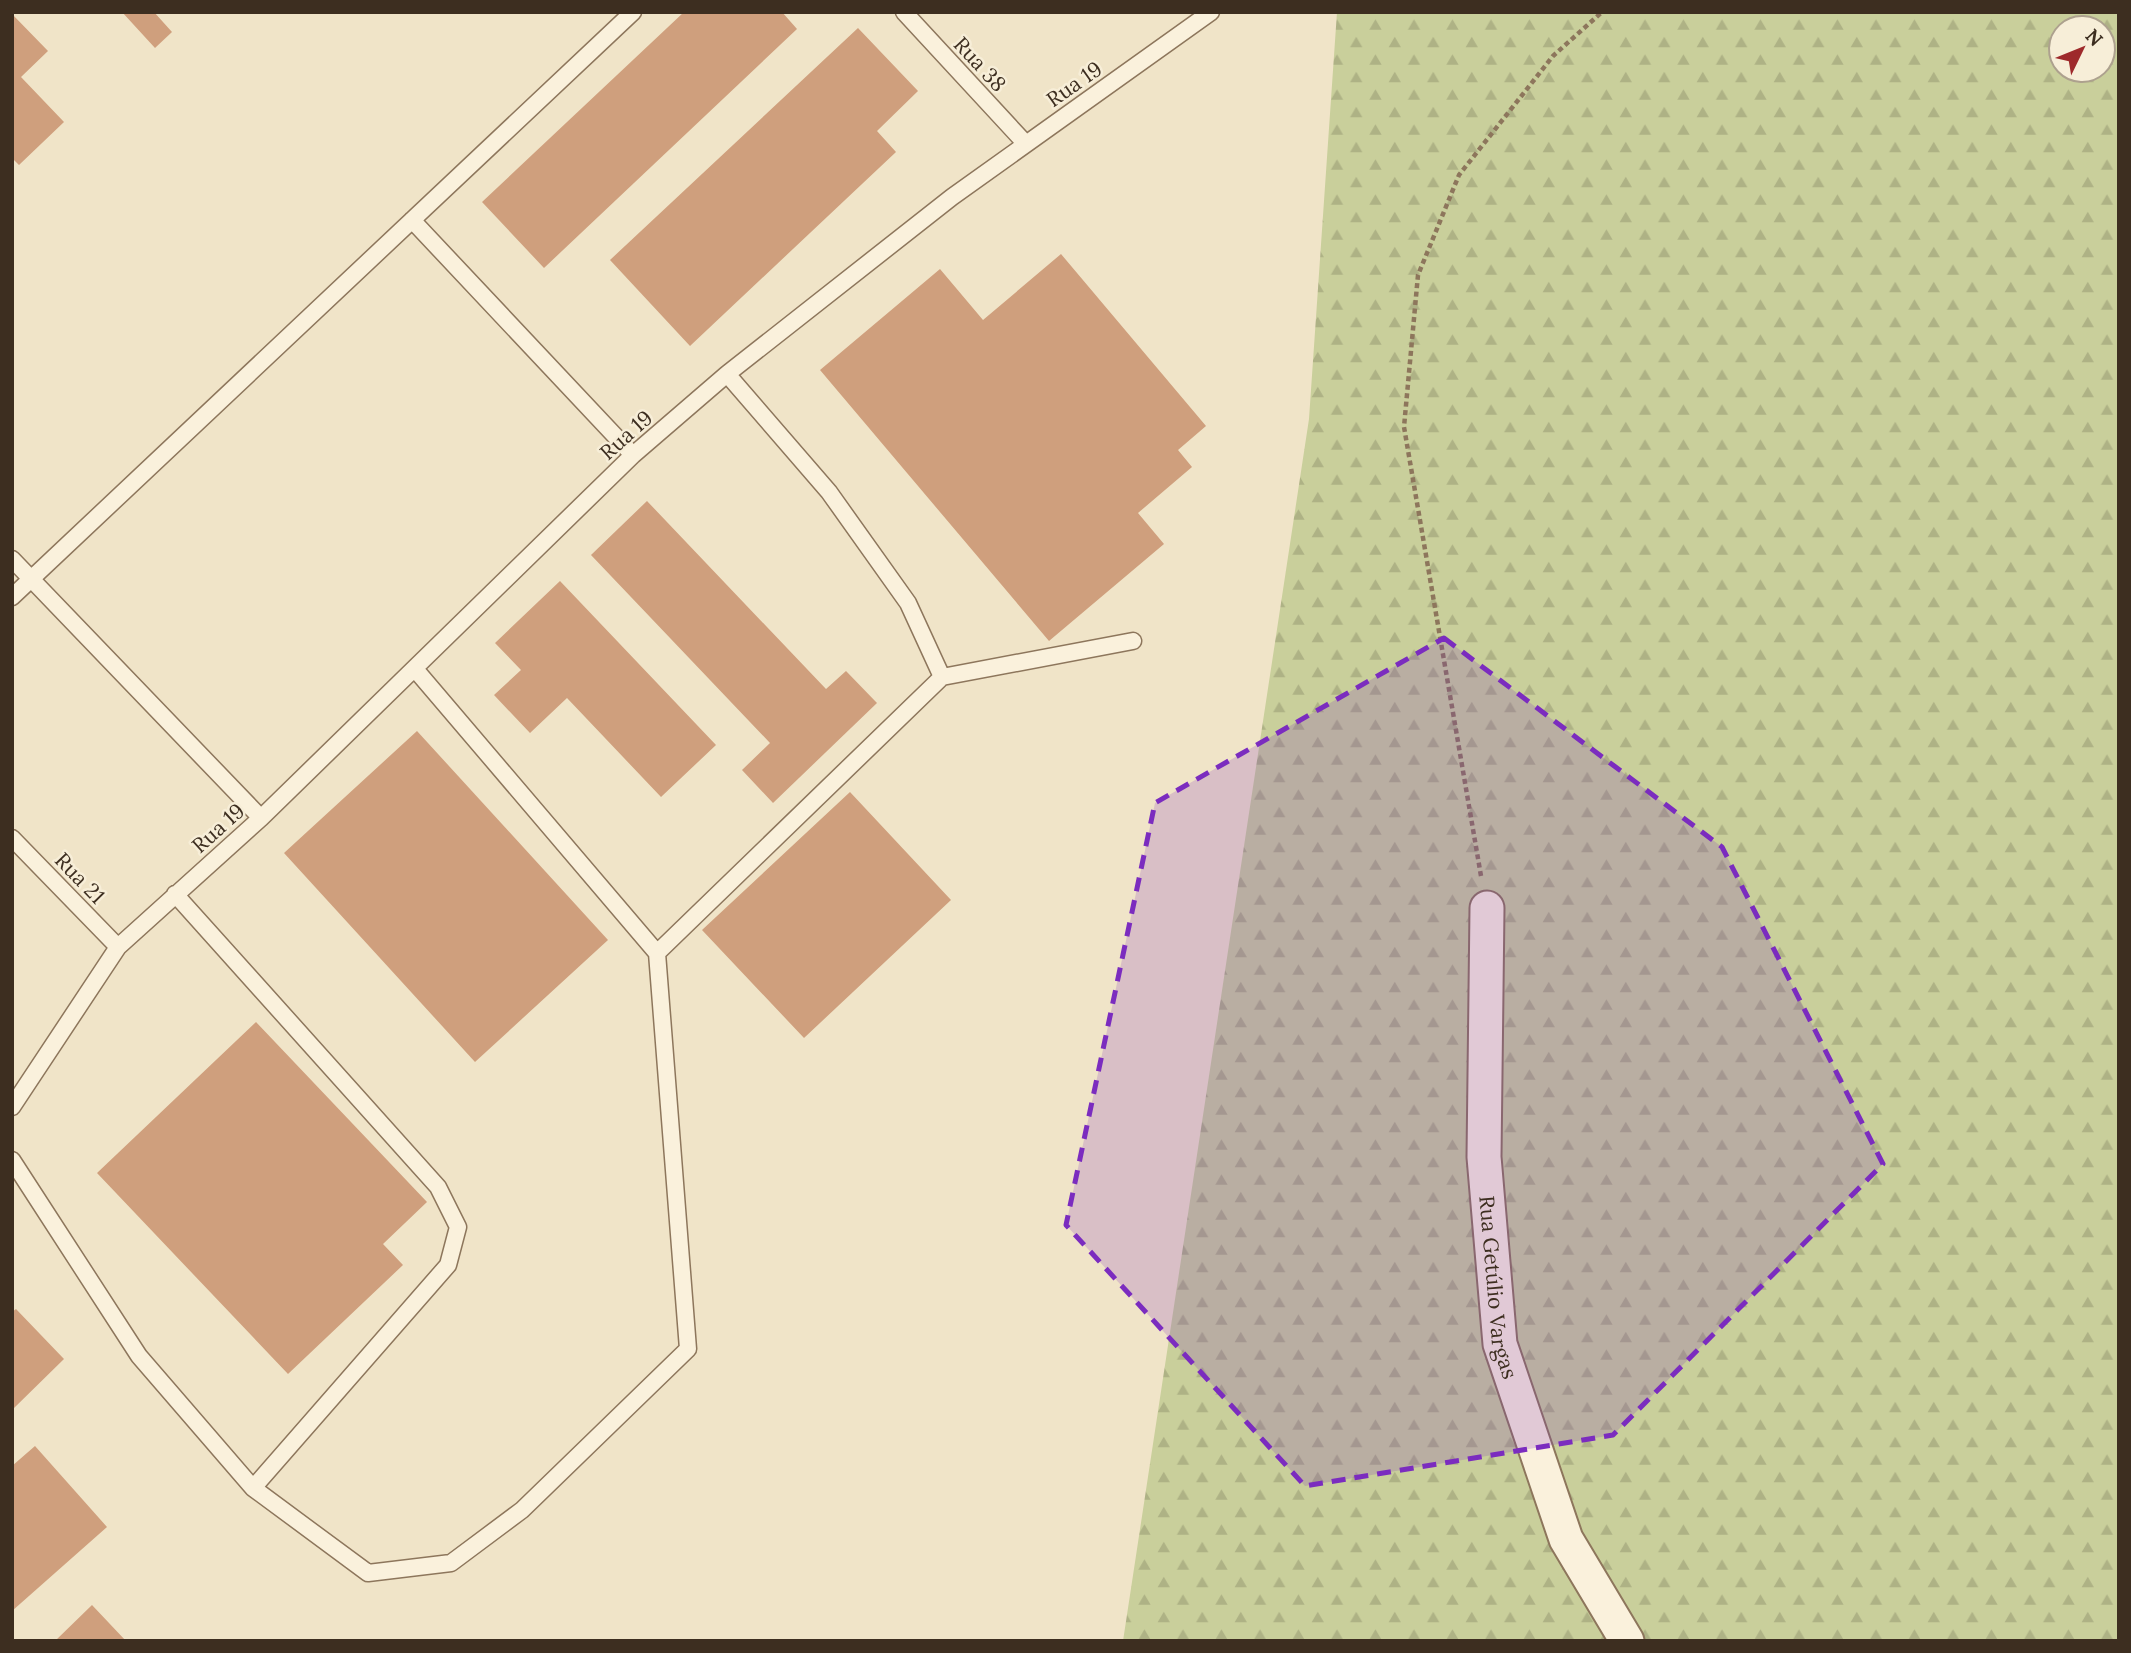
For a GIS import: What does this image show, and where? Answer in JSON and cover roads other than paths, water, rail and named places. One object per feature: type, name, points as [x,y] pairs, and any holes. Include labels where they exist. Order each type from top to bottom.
[{"type":"street","name":"Rua Getúlio Vargas","points":[[1487,908],[1484,1157],[1500,1344],[1566,1539],[1627,1641]]},
{"type":"lane","points":[[12,597],[633,12]]},
{"type":"lane","name":"Rua 38","points":[[904,12],[1026,144]]},
{"type":"lane","name":"Rua 19","points":[[12,1107],[118,947],[261,818],[633,455],[727,374],[952,197],[1211,12]]},
{"type":"lane","points":[[412,220],[633,455]]},
{"type":"lane","points":[[727,374],[829,492],[908,603],[942,677]]},
{"type":"lane","points":[[12,559],[261,818]]},
{"type":"lane","points":[[657,953],[942,677],[1133,641]]},
{"type":"lane","points":[[12,1160],[139,1356],[253,1488],[368,1573],[451,1563],[522,1510],[688,1349],[657,953],[415,669]]},
{"type":"lane","name":"Rua 21","points":[[12,838],[118,947]]},
{"type":"lane","points":[[176,894],[438,1186],[458,1227],[448,1265],[253,1488]]}]
